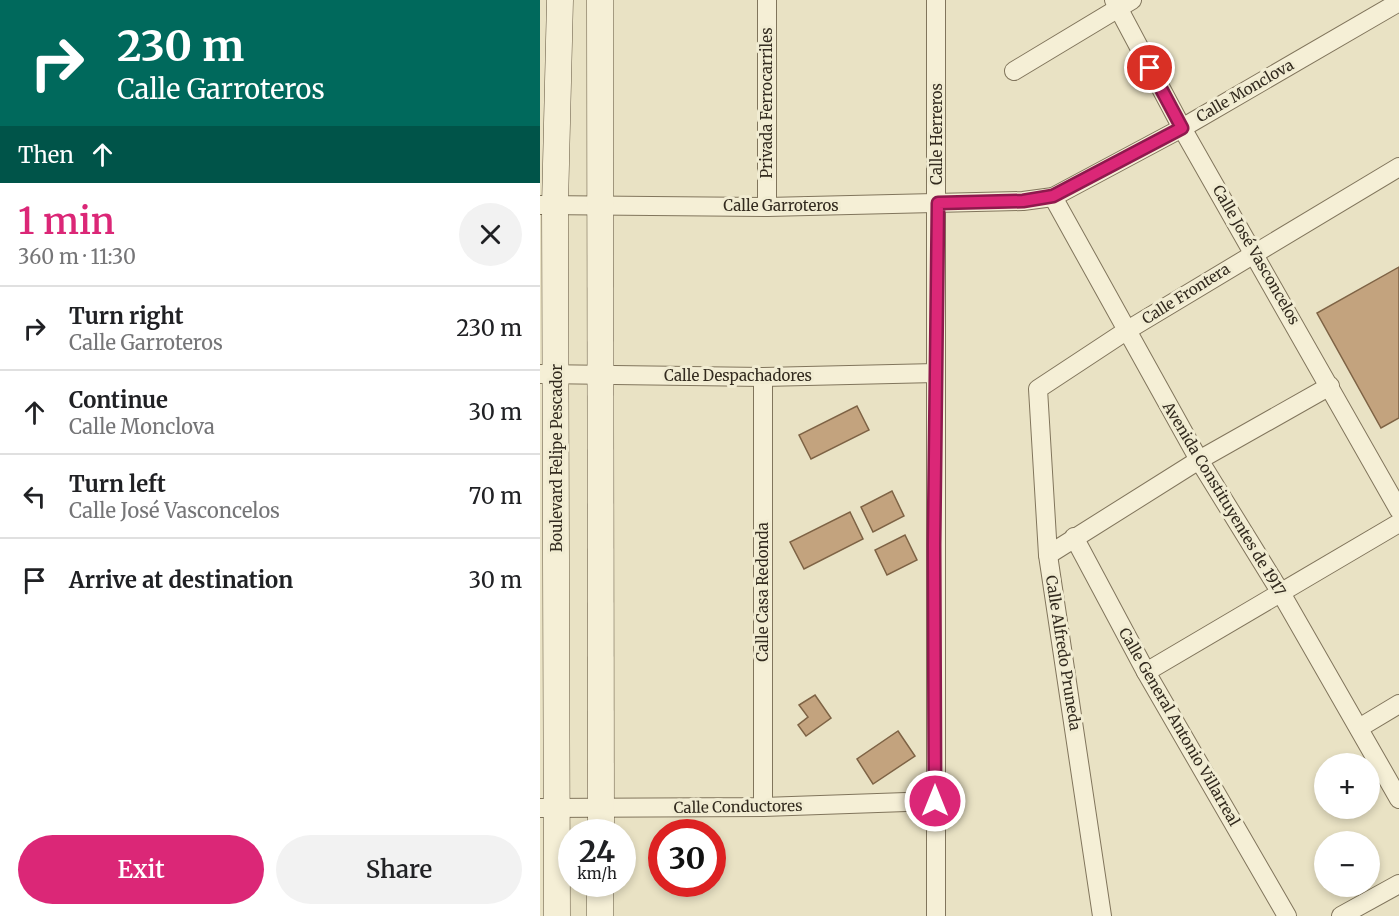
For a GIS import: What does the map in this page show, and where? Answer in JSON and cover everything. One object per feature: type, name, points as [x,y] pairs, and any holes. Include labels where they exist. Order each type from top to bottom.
[{"type":"street","name":"Boulevard Felipe Pescador","points":[[557,916],[548,808],[548,205],[560,0]]},
{"type":"street","points":[[600,0],[601,819]]},
{"type":"street","name":"Privada Ferrocarriles","points":[[767,0],[767,207]]},
{"type":"street","name":"Calle Herreros","points":[[936,0],[938,203],[936,916]]},
{"type":"street","points":[[1014,71],[1122,2]]},
{"type":"street","name":"Calle José Vasconcelos","points":[[1122,2],[1182,128],[1399,510]]},
{"type":"street","name":"Calle Monclova","points":[[1023,201],[1053,196],[1182,128],[1399,2]]},
{"type":"street","name":"Calle Frontera","points":[[1038,389],[1126,331],[1254,252],[1399,167]]},
{"type":"street","name":"Avenida Constituyentes de 1917","points":[[1053,196],[1199,460],[1281,593],[1399,799]]},
{"type":"street","name":"Calle Garroteros","points":[[548,205],[767,207],[1023,201]]},
{"type":"street","name":"Calle Despachadores","points":[[549,374],[763,377],[936,373]]},
{"type":"street","name":"Calle Casa Redonda","points":[[763,377],[763,807]]},
{"type":"street","points":[[1048,555],[1199,460],[1330,386]]},
{"type":"street","name":"Calle Alfredo Pruneda","points":[[1038,389],[1048,555],[1102,916]]},
{"type":"street","points":[[1146,672],[1399,523]]},
{"type":"street","name":"Calle General Antonio Villarreal","points":[[1074,537],[1146,672],[1287,916]]},
{"type":"street","points":[[1359,728],[1399,704]]},
{"type":"street","name":"Calle Conductores","points":[[613,819],[763,807],[935,801]]},
{"type":"street","name":"Calle Conductores","points":[[548,808],[597,819]]},
{"type":"street","points":[[1341,916],[1399,884]]},
{"type":"street","points":[[600,897],[600,916]]},
{"type":"building","points":[[1399,267],[1399,418],[1381,428],[1317,313]]},
{"type":"building","points":[[857,406],[869,430],[811,459],[799,435]]},
{"type":"building","points":[[892,491],[904,516],[873,532],[861,507]]},
{"type":"building","points":[[850,512],[863,539],[804,569],[790,542]]},
{"type":"building","points":[[905,535],[917,560],[887,575],[875,550]]},
{"type":"building","points":[[815,695],[831,718],[806,736],[798,725],[808,717],[799,705]]},
{"type":"building","points":[[898,731],[915,756],[873,784],[857,759]]},
{"type":"route","points":[[935,801],[934,545],[938,203],[1023,201],[1053,196],[1182,128],[1150,68]]}]
